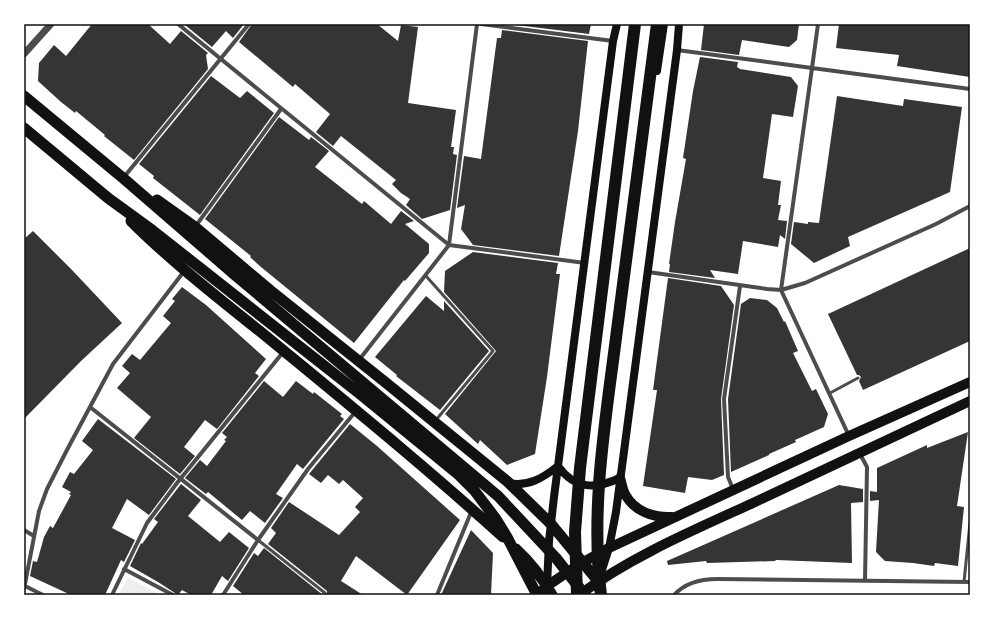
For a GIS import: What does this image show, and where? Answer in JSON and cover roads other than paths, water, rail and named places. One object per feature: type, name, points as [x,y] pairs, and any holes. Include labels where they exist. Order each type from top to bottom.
[{"type":"highway","points":[[577,595],[575,532],[579,474],[635,24]]},
{"type":"highway","points":[[601,595],[597,526],[601,452],[658,24]]},
{"type":"highway","points":[[24,96],[498,496],[556,558],[585,595]]},
{"type":"highway","points":[[27,132],[108,198],[158,235],[360,394],[459,475],[474,490],[493,514],[507,537],[536,595]]},
{"type":"highway","points":[[123,178],[195,227],[271,291],[508,482],[550,524],[583,562],[598,581],[601,595]]},
{"type":"highway","points":[[108,198],[147,237],[185,270],[472,509],[529,561],[539,573],[549,590]]},
{"type":"main road","points":[[549,590],[550,524],[613,41],[617,24]]},
{"type":"main road","points":[[631,24],[602,250],[578,467],[574,546],[575,582],[577,595],[598,581],[672,540],[860,454],[970,401]]},
{"type":"main road","points":[[601,595],[598,522],[602,462],[664,24]]},
{"type":"main road","points":[[598,581],[609,548],[613,530],[677,50],[679,24]]},
{"type":"main road","points":[[536,595],[549,590],[583,562],[609,548],[849,436],[970,382]]},
{"type":"main road","points":[[558,466],[572,481],[588,486],[607,484],[620,478]]},
{"type":"main road","points":[[508,482],[524,484],[532,482],[541,479],[558,466]]},
{"type":"main road","points":[[620,478],[624,492],[628,499],[638,509],[655,516],[673,518]]},
{"type":"street","points":[[24,54],[51,24]]},
{"type":"street","points":[[178,24],[449,246],[585,264]]},
{"type":"street","points":[[123,178],[249,24]]},
{"type":"street","points":[[358,360],[449,246],[477,24]]},
{"type":"street","points":[[481,24],[613,41]]},
{"type":"street","points":[[818,24],[781,290],[849,436]]},
{"type":"street","points":[[677,50],[970,89]]},
{"type":"street","points":[[195,227],[281,109]]},
{"type":"street","points":[[648,272],[740,286],[781,290],[805,283],[936,224],[970,206]]},
{"type":"street","points":[[43,595],[24,588],[39,511],[47,489],[114,364],[185,270]]},
{"type":"street","points":[[733,490],[728,477],[724,399],[740,286]]},
{"type":"street","points":[[112,595],[147,523],[177,483],[182,479],[284,351]]},
{"type":"street","points":[[90,407],[258,540]]},
{"type":"street","points":[[223,595],[258,540],[308,469],[356,411]]},
{"type":"street","points":[[860,454],[867,467],[865,581]]},
{"type":"street","points":[[437,595],[472,509]]},
{"type":"street","points":[[24,530],[34,536]]},
{"type":"street","points":[[124,569],[173,595]]},
{"type":"street","points":[[674,595],[689,584],[700,580],[712,579],[970,582]]},
{"type":"lane","points":[[426,276],[493,351],[434,421]]},
{"type":"lane","points":[[830,393],[858,378]]},
{"type":"lane","points":[[964,582],[970,522]]},
{"type":"lane","points":[[258,540],[326,593]]}]
